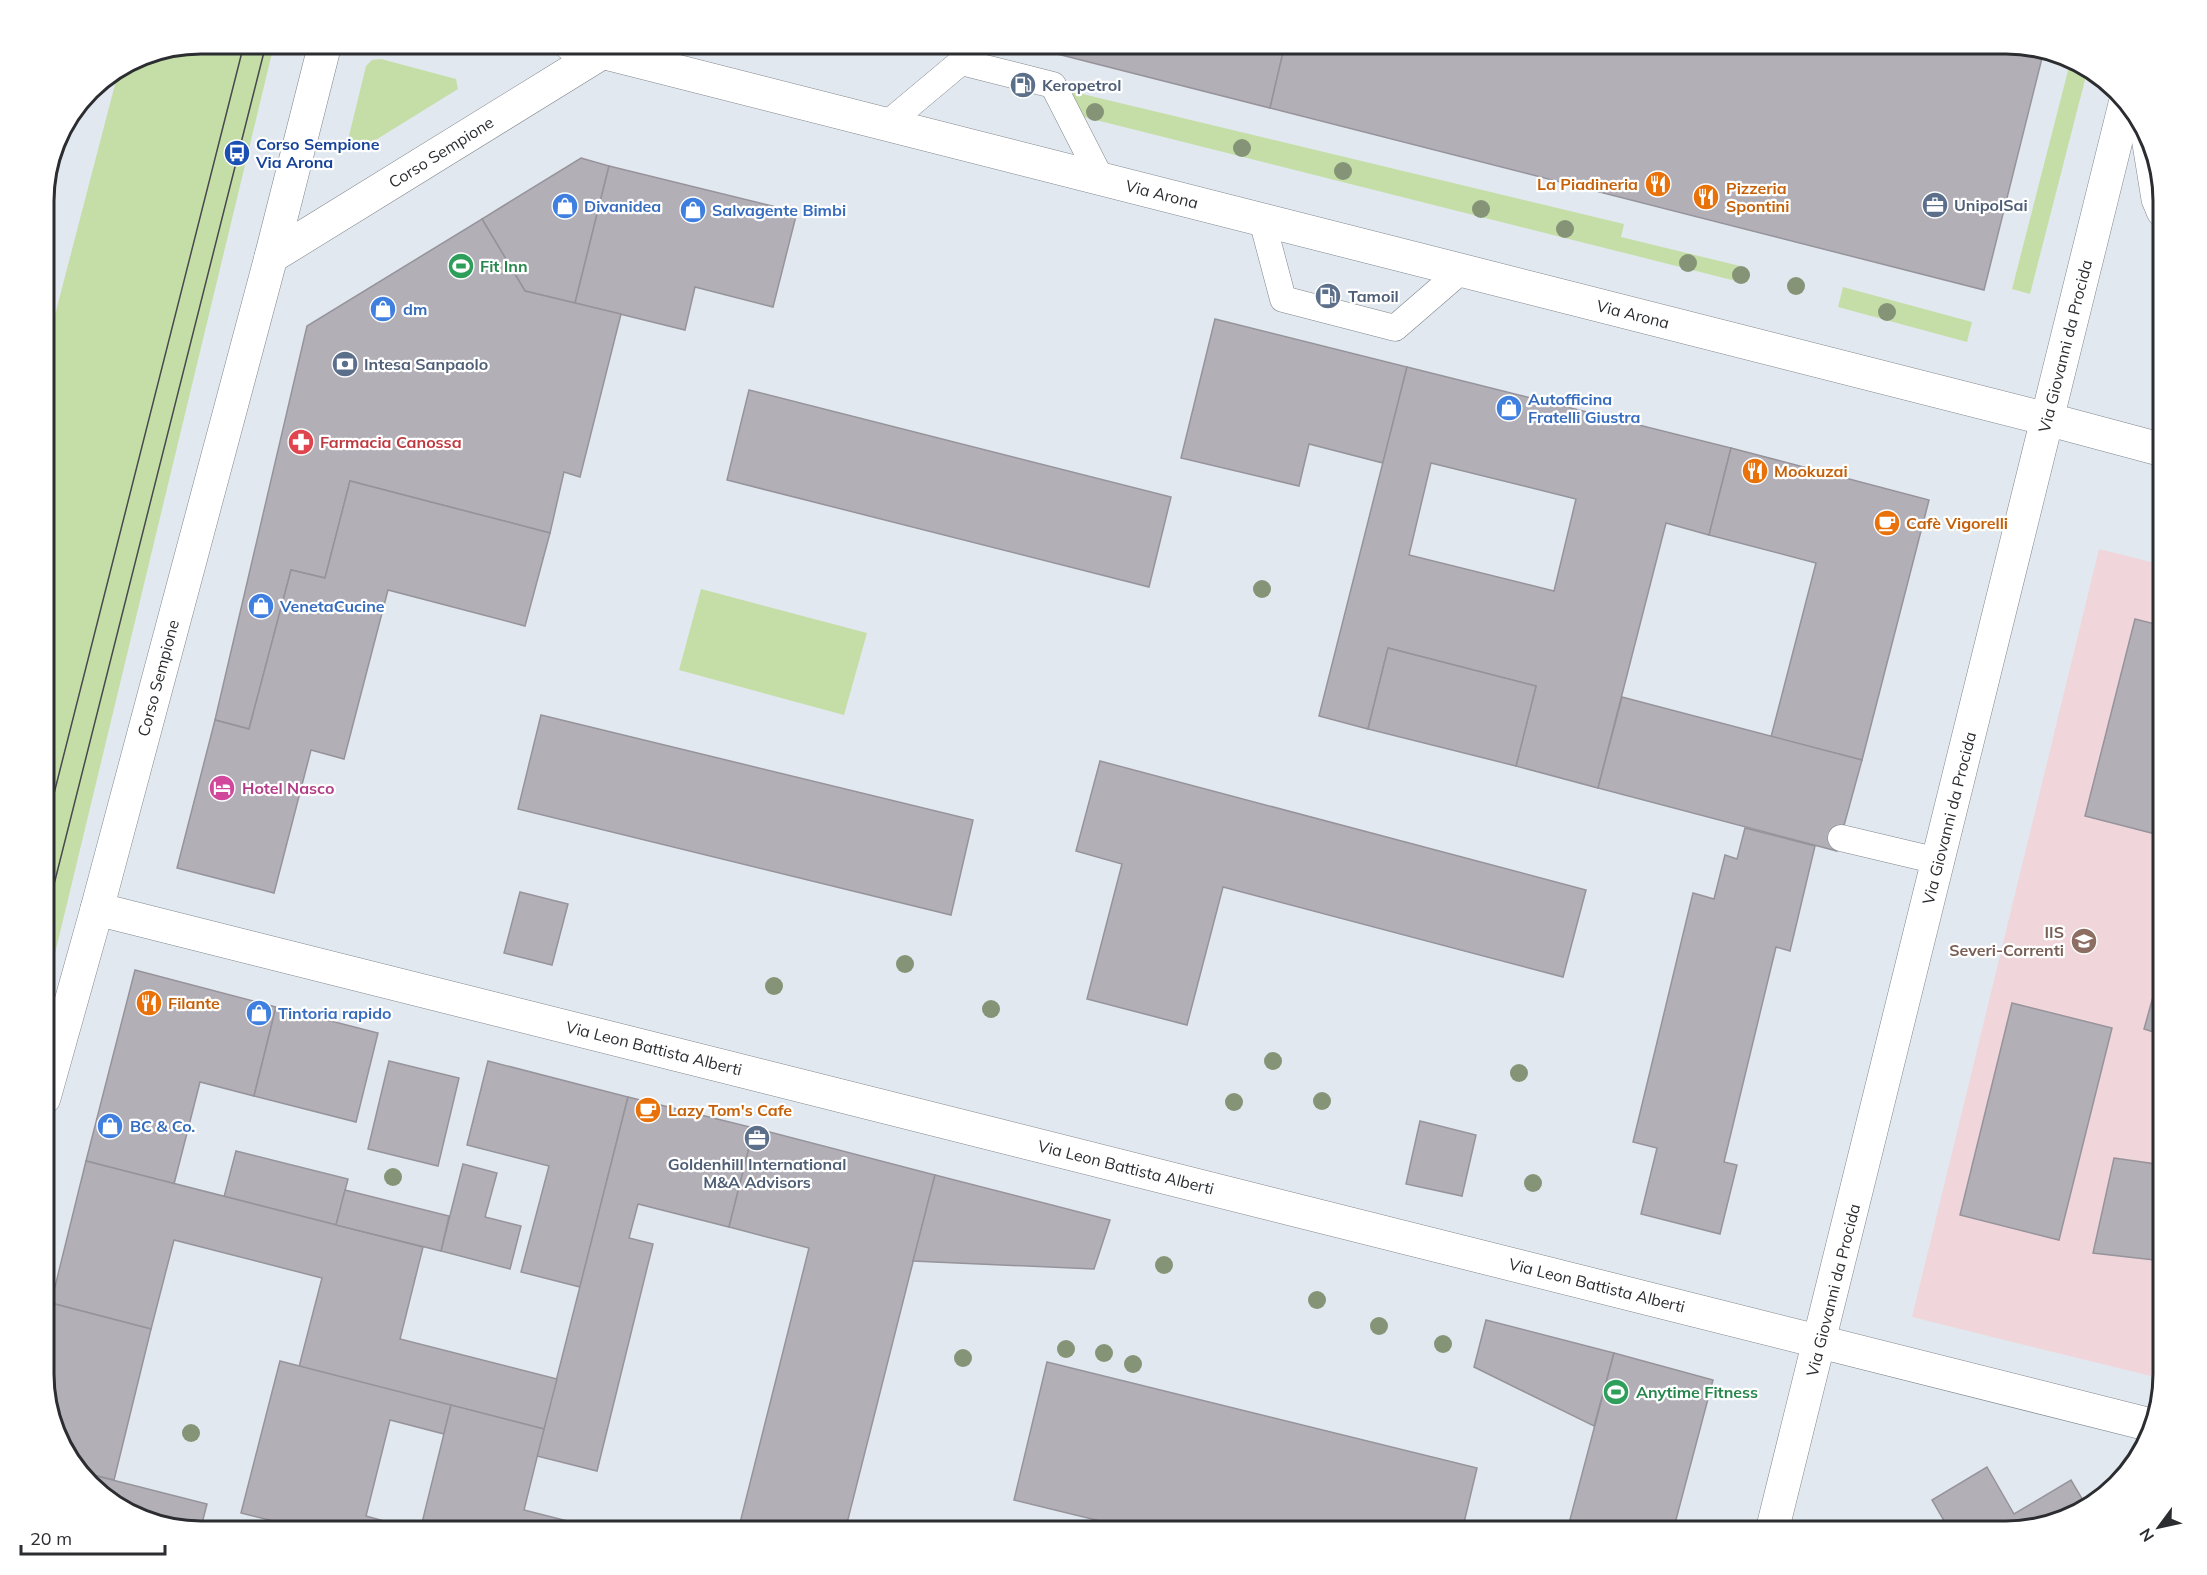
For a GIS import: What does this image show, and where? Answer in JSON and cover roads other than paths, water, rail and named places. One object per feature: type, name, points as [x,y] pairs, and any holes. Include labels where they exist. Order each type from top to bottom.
[{"type":"street","name":"Corso Sempione","points":[[54,1062],[271,257],[322,54]]},
{"type":"street","name":"Corso Sempione","points":[[271,257],[591,54]]},
{"type":"street","name":"Via Arona","points":[[618,54],[641,62],[2153,447]]},
{"type":"street","points":[[641,62],[653,54]]},
{"type":"street","name":"Via Giovanni da Procida","points":[[1775,1521],[2123,112]]},
{"type":"street","name":"Via Leon Battista Alberti","points":[[97,909],[149,920],[2144,1423]]},
{"type":"lane","points":[[887,124],[961,62],[1053,85],[1101,179]]},
{"type":"lane","points":[[1262,219],[1282,299],[1384,326],[1395,328],[1462,270]]},
{"type":"lane","points":[[1841,838],[1938,861]]},
{"type":"tram line","points":[[54,794],[241,54]]},
{"type":"tram line","points":[[54,884],[263,54]]},
{"type":"place","name":"Keropetrol","points":[[1023,85]]},
{"type":"place","name":"Corso Sempione Via Arona","points":[[237,153]]},
{"type":"place","name":"La Piadineria","points":[[1658,184]]},
{"type":"place","name":"Pizzeria Spontini","points":[[1706,197]]},
{"type":"place","name":"UnipolSai","points":[[1935,205]]},
{"type":"place","name":"Divanidea","points":[[565,206]]},
{"type":"place","name":"Salvagente Bimbi","points":[[693,210]]},
{"type":"place","name":"Fit Inn","points":[[461,266]]},
{"type":"place","name":"Tamoil","points":[[1328,296]]},
{"type":"place","name":"dm","points":[[383,309]]},
{"type":"place","name":"Intesa Sanpaolo","points":[[345,364]]},
{"type":"place","name":"Autofficina Fratelli Giustra","points":[[1509,408]]},
{"type":"place","name":"Farmacia Canossa","points":[[301,442]]},
{"type":"place","name":"Mookuzai","points":[[1755,471]]},
{"type":"place","name":"Cafè Vigorelli","points":[[1887,523]]},
{"type":"place","name":"VenetaCucine","points":[[261,606]]},
{"type":"place","name":"Hotel Nasco","points":[[222,788]]},
{"type":"place","name":"IIS Severi-Correnti","points":[[2084,941]]},
{"type":"place","name":"Filante","points":[[149,1003]]},
{"type":"place","name":"Tintoria rapido","points":[[259,1013]]},
{"type":"place","name":"Lazy Tom's Cafe","points":[[648,1110]]},
{"type":"place","name":"BC & Co.","points":[[110,1126]]},
{"type":"place","name":"Goldenhill International M&A Advisors","points":[[757,1138]]},
{"type":"place","name":"Anytime Fitness","points":[[1616,1392]]}]
